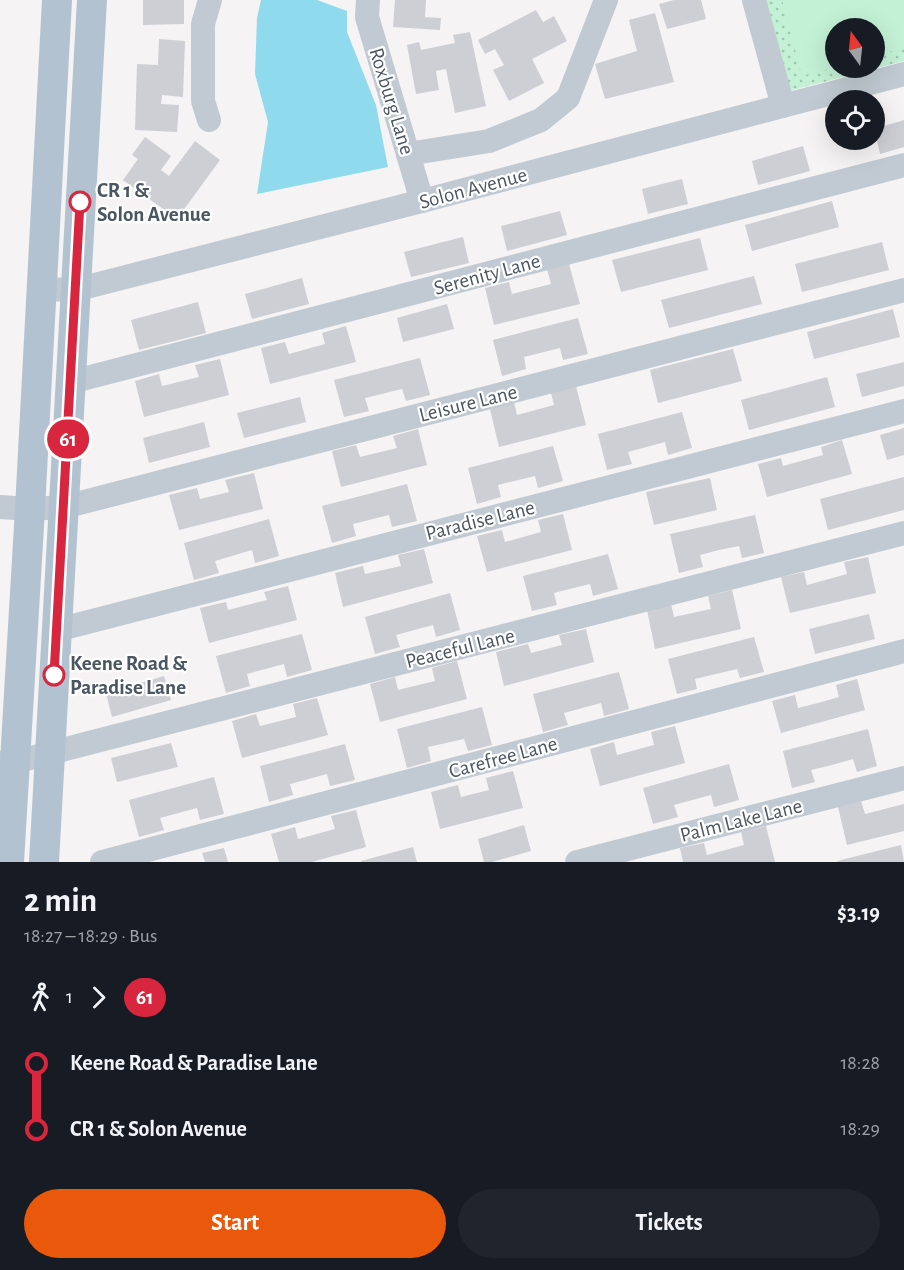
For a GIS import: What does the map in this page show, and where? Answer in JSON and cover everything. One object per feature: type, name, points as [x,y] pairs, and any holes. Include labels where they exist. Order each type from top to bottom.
[{"type":"main road","points":[[9,862],[8,762],[30,509],[57,0]]},
{"type":"main road","points":[[44,862],[92,0]]},
{"type":"street","points":[[209,120],[203,101],[203,24],[210,0]]},
{"type":"street","name":"Roxburg Lane","points":[[368,0],[367,17],[422,201]]},
{"type":"street","points":[[408,154],[489,141],[541,120],[568,98],[606,0]]},
{"type":"street","points":[[754,0],[783,106]]},
{"type":"street","name":"Solon Avenue","points":[[41,289],[75,290],[904,74]]},
{"type":"street","name":"Serenity Lane","points":[[71,382],[904,165]]},
{"type":"street","name":"Leisure Lane","points":[[0,507],[30,509],[64,507],[904,290]]},
{"type":"street","name":"Paradise Lane","points":[[57,630],[904,411]]},
{"type":"street","name":"Peaceful Lane","points":[[8,762],[904,533]]},
{"type":"street","name":"Carefree Lane","points":[[102,862],[904,651]]},
{"type":"street","name":"Palm Lake Lane","points":[[577,862],[904,778]]},
{"type":"green space","points":[[763,0],[904,0],[904,61],[885,66],[885,18],[825,18],[825,78],[839,78],[789,91]]},
{"type":"green space","points":[[782,0],[904,0],[904,48],[885,53],[885,18],[825,18],[825,70],[802,76]]},
{"type":"water","points":[[261,0],[317,0],[347,11],[347,32],[376,105],[388,167],[257,194],[268,122],[255,74],[257,18]]},
{"type":"building","points":[[143,0],[184,0],[184,24],[143,25]]},
{"type":"building","points":[[395,0],[426,0],[425,17],[441,18],[440,30],[393,27]]},
{"type":"building","points":[[674,0],[701,0],[706,19],[667,29],[659,4]]},
{"type":"building","points":[[536,10],[543,22],[554,16],[567,41],[532,59],[544,83],[509,101],[493,70],[504,65],[495,49],[485,54],[478,40]]},
{"type":"building","points":[[655,13],[674,82],[605,99],[595,64],[637,51],[629,20]]},
{"type":"building","points":[[470,32],[486,106],[455,113],[446,69],[436,71],[439,90],[416,94],[407,45],[419,42],[421,50],[455,43],[453,35]]},
{"type":"building","points":[[159,39],[185,41],[183,97],[162,95],[161,104],[179,105],[177,132],[135,130],[137,64],[158,65]]},
{"type":"building","points":[[904,120],[904,147],[880,154],[879,150],[885,150],[885,126]]},
{"type":"building","points":[[145,137],[171,156],[161,170],[169,176],[195,141],[220,160],[177,219],[123,180],[138,159],[132,155]]},
{"type":"building","points":[[803,146],[810,171],[758,185],[752,161]]},
{"type":"building","points":[[682,179],[688,204],[648,214],[642,189]]},
{"type":"building","points":[[832,201],[839,227],[752,251],[745,225]]},
{"type":"building","points":[[560,211],[567,235],[507,251],[501,226]]},
{"type":"building","points":[[463,237],[469,263],[411,277],[404,252]]},
{"type":"building","points":[[700,238],[708,270],[621,292],[612,260]]},
{"type":"building","points":[[882,242],[889,270],[802,292],[795,264]]},
{"type":"building","points":[[569,264],[580,304],[494,325],[485,288],[509,282],[512,294],[551,284],[547,269]]},
{"type":"building","points":[[754,276],[762,304],[669,328],[661,300]]},
{"type":"building","points":[[302,278],[309,304],[252,319],[245,294]]},
{"type":"building","points":[[198,302],[206,333],[139,350],[131,320]]},
{"type":"building","points":[[447,304],[454,329],[403,342],[397,318]]},
{"type":"building","points":[[893,309],[900,337],[814,359],[807,332]]},
{"type":"building","points":[[578,318],[588,354],[563,360],[560,348],[524,357],[526,369],[502,376],[493,340]]},
{"type":"building","points":[[346,326],[356,362],[270,384],[261,348],[285,342],[289,354],[325,344],[322,333]]},
{"type":"building","points":[[733,349],[742,381],[658,403],[650,370]]},
{"type":"building","points":[[420,358],[430,395],[406,401],[402,389],[365,398],[369,411],[344,417],[334,380]]},
{"type":"building","points":[[220,359],[229,395],[144,417],[135,381],[159,374],[162,386],[199,377],[195,365]]},
{"type":"building","points":[[904,362],[904,386],[862,397],[856,374]]},
{"type":"building","points":[[827,377],[835,407],[749,430],[741,400]]},
{"type":"building","points":[[576,386],[586,425],[499,447],[490,409],[514,402],[517,415],[554,405],[551,393]]},
{"type":"building","points":[[300,397],[306,422],[244,438],[237,413]]},
{"type":"building","points":[[682,412],[692,448],[668,455],[665,442],[628,452],[632,464],[607,470],[598,434]]},
{"type":"building","points":[[204,422],[210,447],[149,463],[143,438]]},
{"type":"building","points":[[904,428],[904,455],[887,460],[880,435]]},
{"type":"building","points":[[418,429],[427,465],[341,487],[332,451],[356,445],[360,457],[397,448],[393,436]]},
{"type":"building","points":[[842,440],[852,474],[767,497],[758,464],[781,458],[783,466],[823,455],[821,447]]},
{"type":"building","points":[[553,446],[563,481],[538,488],[535,476],[498,485],[501,497],[477,504],[468,468]]},
{"type":"building","points":[[254,473],[263,509],[179,530],[169,495],[197,488],[200,499],[229,492],[225,480]]},
{"type":"building","points":[[904,477],[904,510],[828,530],[820,499]]},
{"type":"building","points":[[710,478],[717,510],[654,525],[646,492]]},
{"type":"building","points":[[407,484],[417,521],[392,527],[389,515],[353,524],[356,536],[332,543],[322,506]]},
{"type":"building","points":[[563,514],[572,550],[487,572],[477,536],[502,530],[505,542],[541,532],[538,520]]},
{"type":"building","points":[[755,515],[764,553],[742,558],[739,546],[719,550],[700,555],[703,567],[679,573],[670,534]]},
{"type":"building","points":[[269,519],[279,556],[255,563],[252,550],[215,561],[219,573],[194,580],[184,543]]},
{"type":"building","points":[[424,549],[433,583],[343,607],[335,573],[363,566],[365,574],[401,566],[398,555]]},
{"type":"building","points":[[608,554],[618,589],[593,596],[590,584],[554,593],[557,605],[532,611],[523,576]]},
{"type":"building","points":[[868,557],[876,593],[790,613],[781,577],[804,572],[807,585],[847,574],[844,562]]},
{"type":"building","points":[[288,586],[297,620],[209,643],[200,608],[226,602],[228,610],[267,600],[264,592]]},
{"type":"building","points":[[732,590],[741,629],[655,649],[647,610],[671,604],[674,617],[711,609],[708,596]]},
{"type":"building","points":[[450,593],[460,630],[436,637],[433,625],[396,635],[400,647],[375,654],[365,617]]},
{"type":"building","points":[[869,614],[875,639],[815,654],[809,629]]},
{"type":"building","points":[[586,629],[594,662],[504,686],[496,652],[528,644],[531,653],[562,645],[559,635]]},
{"type":"building","points":[[302,634],[312,670],[287,677],[284,664],[247,674],[250,686],[226,693],[216,656]]},
{"type":"building","points":[[754,637],[764,672],[740,678],[737,669],[695,679],[697,689],[677,694],[668,659]]},
{"type":"building","points":[[457,661],[467,699],[380,722],[370,684],[395,677],[398,690],[435,681],[432,668]]},
{"type":"building","points":[[619,672],[629,709],[604,716],[601,703],[564,713],[568,725],[543,732],[533,694]]},
{"type":"building","points":[[164,676],[171,700],[112,717],[106,693]]},
{"type":"building","points":[[857,679],[865,710],[781,733],[772,701],[795,695],[798,708],[818,703],[839,697],[836,685]]},
{"type":"building","points":[[317,698],[328,735],[242,758],[232,721],[256,714],[260,726],[296,717],[293,704]]},
{"type":"building","points":[[482,707],[492,745],[468,751],[464,739],[428,747],[431,761],[407,768],[397,729]]},
{"type":"building","points":[[675,726],[685,763],[600,786],[590,749],[614,742],[617,755],[654,745],[651,732]]},
{"type":"building","points":[[868,729],[877,766],[857,772],[853,759],[811,770],[815,782],[792,788],[783,751]]},
{"type":"building","points":[[171,743],[178,767],[117,782],[111,758]]},
{"type":"building","points":[[345,744],[355,780],[330,786],[327,774],[290,784],[293,795],[269,802],[260,766]]},
{"type":"building","points":[[729,764],[739,800],[714,807],[711,795],[674,805],[678,817],[653,824],[643,788]]},
{"type":"building","points":[[513,771],[523,808],[440,829],[431,792],[458,785],[461,797],[489,790],[486,778]]},
{"type":"building","points":[[214,777],[224,814],[200,820],[197,808],[160,818],[164,830],[139,837],[129,800]]},
{"type":"building","points":[[861,801],[865,814],[904,804],[904,831],[847,845],[838,807]]},
{"type":"building","points":[[356,810],[366,847],[312,862],[279,862],[271,834],[295,827],[298,839],[335,829],[331,816]]},
{"type":"building","points":[[524,825],[531,851],[492,862],[484,862],[478,839]]},
{"type":"building","points":[[766,826],[775,862],[683,862],[680,848],[704,843],[707,855],[744,845],[741,832]]},
{"type":"building","points":[[901,845],[904,862],[837,861]]},
{"type":"building","points":[[413,847],[417,862],[361,862],[361,861]]},
{"type":"building","points":[[224,848],[228,862],[205,862],[202,853]]},
{"type":"bus line","name":"61","points":[[54,675],[80,202]]},
{"type":"place","name":"CR 1 & Solon Avenue","points":[[80,202]]},
{"type":"place","name":"Keene Road & Paradise Lane","points":[[54,675]]}]
